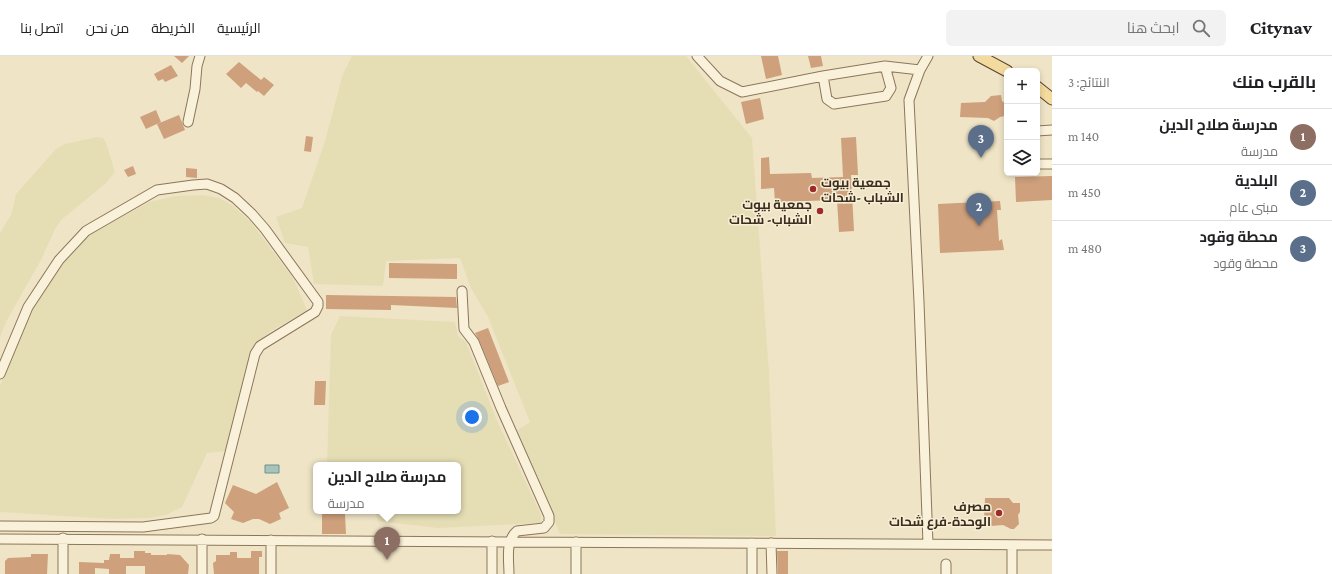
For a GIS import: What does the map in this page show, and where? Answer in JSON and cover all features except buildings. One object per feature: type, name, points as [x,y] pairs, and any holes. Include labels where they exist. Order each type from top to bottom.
[{"type":"main road","points":[[979,56],[1004,69]]},
{"type":"main road","points":[[1040,88],[1052,89]]},
{"type":"main road","points":[[1040,90],[1052,99]]},
{"type":"street","points":[[188,122],[200,56]]},
{"type":"street","points":[[697,56],[720,81],[742,92],[823,76],[885,66],[920,70]]},
{"type":"street","points":[[928,56],[920,70],[909,100],[919,302],[928,544]]},
{"type":"street","points":[[823,76],[827,98],[834,104],[886,96],[890,92],[891,88],[885,66]]},
{"type":"street","points":[[1040,131],[1052,130]]},
{"type":"street","points":[[1040,164],[1052,164]]},
{"type":"street","points":[[0,374],[28,307],[59,260],[86,231],[157,190],[207,184],[221,189],[235,198],[265,229],[318,302],[318,306],[314,312],[260,346],[255,354],[214,516],[211,518],[143,527],[0,526]]},
{"type":"street","points":[[462,291],[464,329],[474,342],[548,516],[549,522],[544,528],[517,531],[509,541],[509,574]]},
{"type":"street","points":[[0,538],[928,544],[1012,546],[1052,545]]},
{"type":"street","points":[[63,538],[63,574]]},
{"type":"street","points":[[202,539],[202,574]]},
{"type":"street","points":[[271,540],[271,574]]},
{"type":"street","points":[[492,541],[492,574]]},
{"type":"street","points":[[576,542],[576,574]]},
{"type":"street","points":[[752,543],[752,574]]},
{"type":"street","points":[[771,543],[772,574]]},
{"type":"street","points":[[1012,546],[1012,574]]},
{"type":"street","points":[[946,564],[946,574]]},
{"type":"shaded area","points":[[352,56],[686,56],[752,138],[769,373],[776,536],[560,534],[516,431],[530,422],[488,317],[471,288],[460,258],[386,261],[383,286],[314,284],[308,247],[285,243],[276,217],[302,208],[325,141],[343,74]]},
{"type":"shaded area","points":[[97,137],[103,138],[106,143],[115,172],[105,184],[61,220],[55,229],[41,260],[7,320],[0,337],[0,233],[11,215],[16,194],[56,149],[65,144]]},
{"type":"shaded area","points":[[203,195],[219,198],[232,205],[250,221],[293,278],[307,310],[271,331],[259,340],[253,350],[226,451],[207,453],[182,507],[166,515],[149,518],[112,519],[0,512],[0,386],[12,354],[36,300],[59,265],[89,235],[149,202],[176,196]]},
{"type":"shaded area","points":[[340,316],[455,322],[458,336],[466,342],[495,416],[541,515],[541,523],[438,528],[378,521],[376,514],[461,514],[461,462],[327,462],[331,335]]},
{"type":"water","points":[[265,465],[279,465],[279,473],[265,473]]},
{"type":"place","name":"محطة وقود","points":[[981,158]]},
{"type":"place","name":"جمعية بيوت الشباب -شحات","points":[[813,189]]},
{"type":"place","name":"جمعية بيوت الشباب- شحات","points":[[820,211]]},
{"type":"place","name":"البلدية","points":[[979,226]]},
{"type":"place","name":"مصرف الوحدة-فرع شحات","points":[[999,513]]},
{"type":"place","name":"مدرسة صلاح الدين","points":[[387,560]]}]
